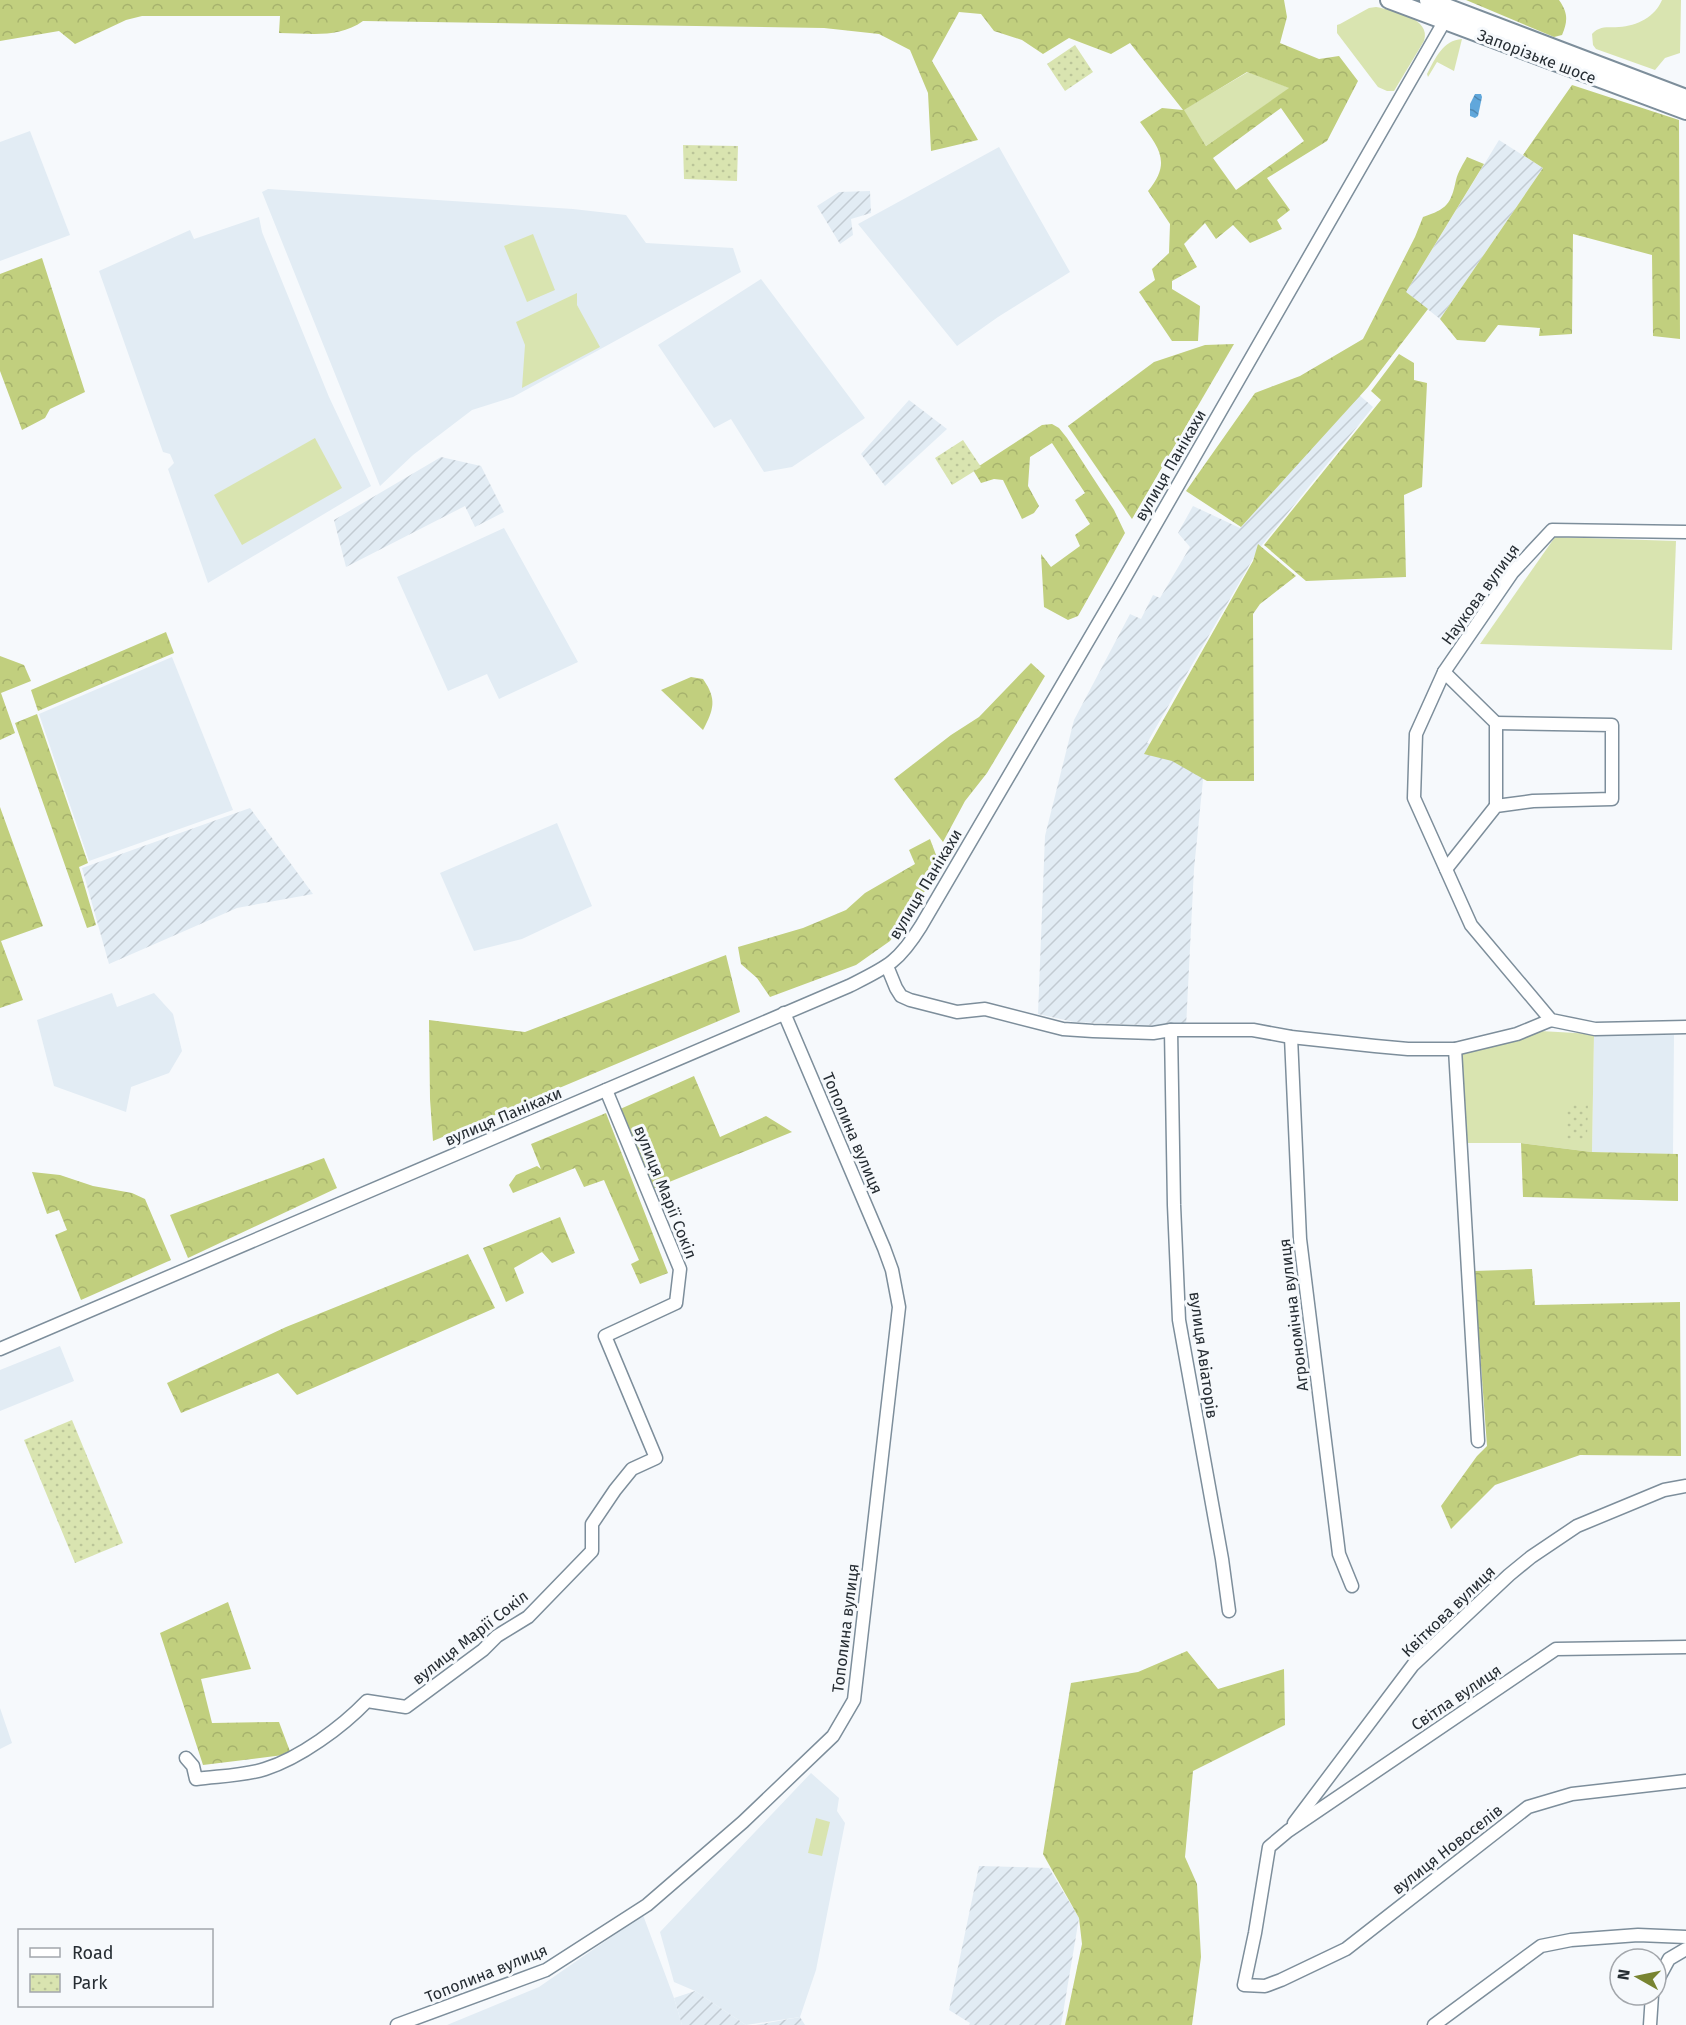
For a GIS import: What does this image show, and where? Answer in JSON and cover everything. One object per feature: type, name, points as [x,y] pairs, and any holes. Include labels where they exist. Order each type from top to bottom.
[{"type":"main road","name":"Запорізьке шосе","points":[[1389,0],[1448,15],[1686,98]]},
{"type":"main road","name":"Запорізьке шосе","points":[[1428,0],[1448,15],[1686,111]]},
{"type":"street","name":"вулиця Панікахи","points":[[0,1349],[849,986],[898,959],[957,866],[1448,15]]},
{"type":"street","name":"Наукова вулиця","points":[[1551,1020],[1471,925],[1414,798],[1416,734],[1444,672],[1512,573],[1552,530],[1686,532]]},
{"type":"street","points":[[1444,672],[1496,723],[1612,725],[1612,799],[1533,801],[1496,806]]},
{"type":"street","points":[[1446,869],[1496,806],[1496,723]]},
{"type":"street","points":[[887,966],[901,996],[948,1010],[966,1012],[985,1009],[1063,1029],[1153,1033],[1171,1030],[1253,1030],[1291,1037],[1408,1049],[1455,1049],[1517,1034],[1551,1020],[1595,1029],[1686,1027]]},
{"type":"street","name":"Тополина вулиця","points":[[397,2025],[546,1970],[647,1905],[742,1822],[833,1736],[854,1700],[898,1325],[897,1293],[892,1270],[879,1237],[784,1013]]},
{"type":"street","name":"вулиця Авіаторів","points":[[1171,1030],[1174,1205],[1179,1320],[1222,1559],[1229,1611]]},
{"type":"street","name":"Агрономічна вулиця","points":[[1291,1037],[1300,1239],[1339,1554],[1352,1586]]},
{"type":"street","points":[[1455,1049],[1478,1441]]},
{"type":"street","name":"вулиця Марії Сокіл","points":[[186,1758],[193,1766],[196,1779],[264,1770],[294,1757],[350,1718],[367,1701],[406,1707],[483,1650],[497,1636],[528,1617],[592,1551],[592,1524],[615,1490],[632,1469],[656,1458],[605,1336],[676,1303],[680,1269],[606,1090]]},
{"type":"street","name":"Квіткова вулиця","points":[[1288,1831],[1413,1665],[1509,1575],[1577,1526],[1664,1490],[1686,1486]]},
{"type":"street","name":"Світла вулиця","points":[[1269,1847],[1288,1831],[1556,1649],[1686,1647]]},
{"type":"street","name":"вулиця Новоселів","points":[[1269,1847],[1244,1985],[1265,1986],[1346,1949],[1528,1807],[1572,1794],[1686,1781]]},
{"type":"street","points":[[1434,2025],[1541,1946],[1570,1940],[1638,1935],[1686,1936]]},
{"type":"street","points":[[1668,1962],[1686,1950]]},
{"type":"street","points":[[1650,2025],[1651,2007]]},
{"type":"shaded area","points":[[30,131],[70,235],[0,261],[0,142]]},
{"type":"shaded area","points":[[1499,140],[1543,168],[1440,319],[1406,292]]},
{"type":"shaded area","points":[[999,147],[1070,272],[957,346],[858,224]]},
{"type":"shaded area","points":[[268,189],[573,209],[626,215],[646,243],[733,248],[741,272],[513,397],[472,410],[413,455],[380,486],[262,192]]},
{"type":"shaded area","points":[[870,191],[871,213],[851,219],[853,235],[840,244],[817,206],[839,192]]},
{"type":"shaded area","points":[[259,217],[262,232],[329,397],[371,486],[208,583],[168,469],[174,463],[170,454],[163,452],[99,271],[190,230],[194,239]]},
{"type":"shaded area","points":[[761,279],[865,418],[792,467],[764,472],[731,419],[714,428],[658,345]]},
{"type":"shaded area","points":[[1351,388],[1373,407],[1258,550],[1147,743],[1205,760],[1194,869],[1186,1027],[1074,1022],[1038,1014],[1045,836],[1074,720],[1130,614],[1141,619],[1153,595],[1160,598],[1190,547],[1178,533],[1193,506],[1240,528]]},
{"type":"shaded area","points":[[909,400],[947,429],[885,486],[861,454]]},
{"type":"shaded area","points":[[441,457],[481,466],[504,512],[475,527],[465,506],[346,567],[334,520]]},
{"type":"shaded area","points":[[504,528],[578,662],[499,699],[487,674],[448,691],[397,577]]},
{"type":"shaded area","points":[[172,657],[233,810],[89,861],[39,714]]},
{"type":"shaded area","points":[[250,808],[313,894],[237,908],[109,964],[82,868]]},
{"type":"shaded area","points":[[557,823],[592,906],[522,939],[474,951],[440,873]]},
{"type":"shaded area","points":[[112,993],[117,1007],[154,993],[173,1014],[182,1051],[169,1073],[131,1087],[126,1112],[54,1086],[37,1020]]},
{"type":"shaded area","points":[[1594,1034],[1674,1035],[1673,1154],[1592,1152]]},
{"type":"shaded area","points":[[60,1346],[74,1381],[0,1411],[0,1370]]},
{"type":"shaded area","points":[[0,1708],[12,1743],[0,1749]]},
{"type":"shaded area","points":[[811,1773],[839,1798],[837,1811],[845,1823],[816,1970],[800,2017],[746,2025],[695,1991],[674,1982],[660,1932]]},
{"type":"shaded area","points":[[979,1866],[1049,1868],[1079,1918],[1061,2025],[969,2025],[970,2023],[949,2010]]},
{"type":"shaded area","points":[[643,1915],[682,2025],[447,2025],[539,1987]]},
{"type":"shaded area","points":[[695,1991],[746,2025],[682,2025],[674,1998]]},
{"type":"shaded area","points":[[800,2017],[805,2025],[756,2025]]},
{"type":"green space","points":[[0,0],[1284,0],[1287,17],[1280,43],[1319,59],[1339,56],[1358,81],[1327,141],[1267,178],[1290,210],[1277,220],[1282,229],[1250,243],[1233,225],[1216,239],[1205,223],[1184,244],[1197,267],[1172,281],[1172,289],[1200,306],[1198,341],[1172,341],[1139,292],[1155,280],[1152,269],[1169,253],[1170,224],[1148,191],[1160,172],[1161,163],[1153,140],[1140,122],[1162,108],[1183,110],[1130,43],[1111,54],[1069,38],[1043,54],[1022,40],[994,31],[981,14],[959,12],[932,61],[978,140],[931,151],[928,93],[910,50],[879,34],[824,28],[363,21],[353,27],[333,33],[312,34],[279,33],[280,16],[142,16],[126,20],[75,44],[59,31],[0,41]],"holes":[[[1247,72],[1289,88],[1206,146],[1184,110]],[[1281,108],[1304,141],[1236,190],[1213,158]]]},
{"type":"green space","points":[[1466,0],[1559,0],[1566,17],[1562,35],[1554,37]]},
{"type":"green space","points":[[1662,0],[1681,0],[1680,53],[1665,58],[1655,70],[1596,49],[1593,45],[1592,34],[1595,31],[1645,20]]},
{"type":"green space","points":[[1376,7],[1409,16],[1422,26],[1425,33],[1424,41],[1394,91],[1378,87],[1337,33],[1337,25],[1369,8]]},
{"type":"green space","points":[[1462,39],[1454,71],[1437,62],[1428,77],[1427,74],[1440,51],[1455,40]]},
{"type":"green space","points":[[1075,45],[1093,72],[1065,91],[1047,64]]},
{"type":"green space","points":[[1248,72],[1290,88],[1206,146],[1183,110]]},
{"type":"green space","points":[[1572,85],[1679,120],[1680,339],[1653,336],[1652,255],[1573,234],[1572,334],[1539,336],[1540,328],[1498,325],[1485,342],[1457,340],[1440,319],[1543,168],[1523,155]]},
{"type":"green space","points":[[683,145],[738,146],[737,181],[684,179]]},
{"type":"green space","points":[[1467,157],[1484,164],[1406,292],[1428,309],[1368,387],[1241,527],[1186,491],[1255,393],[1300,376],[1363,339],[1423,217],[1443,208],[1450,200],[1458,174]]},
{"type":"green space","points":[[533,234],[555,290],[527,302],[504,246]]},
{"type":"green space","points":[[42,258],[85,392],[50,409],[45,418],[22,430],[0,371],[0,274]]},
{"type":"green space","points":[[577,293],[577,305],[600,347],[522,388],[525,345],[516,322]]},
{"type":"green space","points":[[1234,344],[1132,519],[1068,426],[1154,362],[1205,345]]},
{"type":"green space","points":[[1399,354],[1414,363],[1414,380],[1427,383],[1422,487],[1404,495],[1406,577],[1306,581],[1264,545],[1381,400],[1371,391]]},
{"type":"green space","points":[[1052,424],[1059,428],[1067,438],[1114,510],[1125,533],[1078,616],[1068,620],[1044,607],[1041,554],[1051,567],[1080,546],[1075,535],[1090,524],[1075,500],[1085,493],[1052,443],[1030,457],[1028,486],[1039,506],[1034,513],[1022,519],[1003,480],[994,479],[981,483],[973,470],[1042,425]]},
{"type":"green space","points":[[315,438],[342,488],[242,545],[214,495]]},
{"type":"green space","points":[[963,440],[981,467],[952,485],[935,458]]},
{"type":"green space","points":[[1555,537],[1676,541],[1672,650],[1480,644]]},
{"type":"green space","points":[[1258,544],[1296,576],[1260,604],[1253,614],[1254,781],[1207,781],[1172,761],[1144,754],[1253,561]]},
{"type":"green space","points":[[166,632],[174,653],[38,711],[31,690]]},
{"type":"green space","points":[[0,656],[24,665],[31,681],[1,693],[15,733],[0,740]]},
{"type":"green space","points":[[1031,663],[1045,676],[987,773],[965,801],[943,842],[894,779],[951,735],[979,717]]},
{"type":"green space","points":[[691,677],[703,679],[712,698],[712,710],[703,730],[661,690]]},
{"type":"green space","points":[[37,714],[88,863],[79,867],[96,925],[87,928],[15,723]]},
{"type":"green space","points":[[0,807],[43,926],[1,941],[23,1000],[0,1008]]},
{"type":"green space","points":[[930,839],[941,868],[890,941],[856,965],[770,997],[757,978],[741,964],[738,947],[803,928],[846,910],[865,893],[915,864],[909,850]]},
{"type":"green space","points":[[726,955],[740,1012],[433,1141],[429,1020],[525,1032]]},
{"type":"green space","points":[[1540,1031],[1594,1034],[1592,1152],[1521,1143],[1466,1143],[1458,1053]]},
{"type":"green space","points":[[694,1076],[720,1137],[766,1116],[792,1132],[652,1189],[618,1110]]},
{"type":"green space","points":[[1567,1103],[1588,1103],[1587,1140],[1566,1139]]},
{"type":"green space","points":[[606,1113],[668,1273],[640,1284],[631,1264],[639,1260],[604,1180],[584,1187],[575,1168],[513,1193],[509,1185],[516,1175],[537,1166],[541,1169],[531,1144]]},
{"type":"green space","points":[[1521,1143],[1592,1152],[1678,1154],[1678,1201],[1523,1197]]},
{"type":"green space","points":[[324,1158],[337,1188],[188,1258],[170,1215]]},
{"type":"green space","points":[[32,1172],[60,1175],[93,1186],[132,1193],[145,1199],[171,1260],[81,1300],[55,1235],[67,1230],[59,1210],[47,1214]]},
{"type":"green space","points":[[560,1217],[575,1253],[552,1263],[542,1252],[514,1268],[524,1293],[506,1302],[483,1248]]},
{"type":"green space","points":[[468,1254],[495,1308],[297,1395],[278,1373],[181,1413],[167,1383],[286,1327]]},
{"type":"green space","points":[[1532,1269],[1535,1305],[1680,1302],[1681,1456],[1580,1455],[1495,1485],[1451,1529],[1441,1506],[1477,1456],[1487,1446],[1474,1271]]},
{"type":"green space","points":[[72,1420],[123,1543],[75,1563],[24,1440]]},
{"type":"green space","points":[[228,1602],[251,1669],[201,1679],[212,1723],[279,1722],[291,1754],[203,1765],[160,1633]]},
{"type":"green space","points":[[1187,1651],[1218,1689],[1284,1669],[1285,1725],[1193,1771],[1185,1857],[1197,1884],[1201,1957],[1192,2025],[1065,2025],[1082,1944],[1079,1918],[1043,1854],[1071,1683],[1138,1672]]},
{"type":"green space","points":[[816,1818],[830,1822],[822,1856],[808,1853]]},
{"type":"water","points":[[1475,94],[1481,94],[1482,97],[1478,116],[1475,118],[1470,116],[1470,104]]}]
